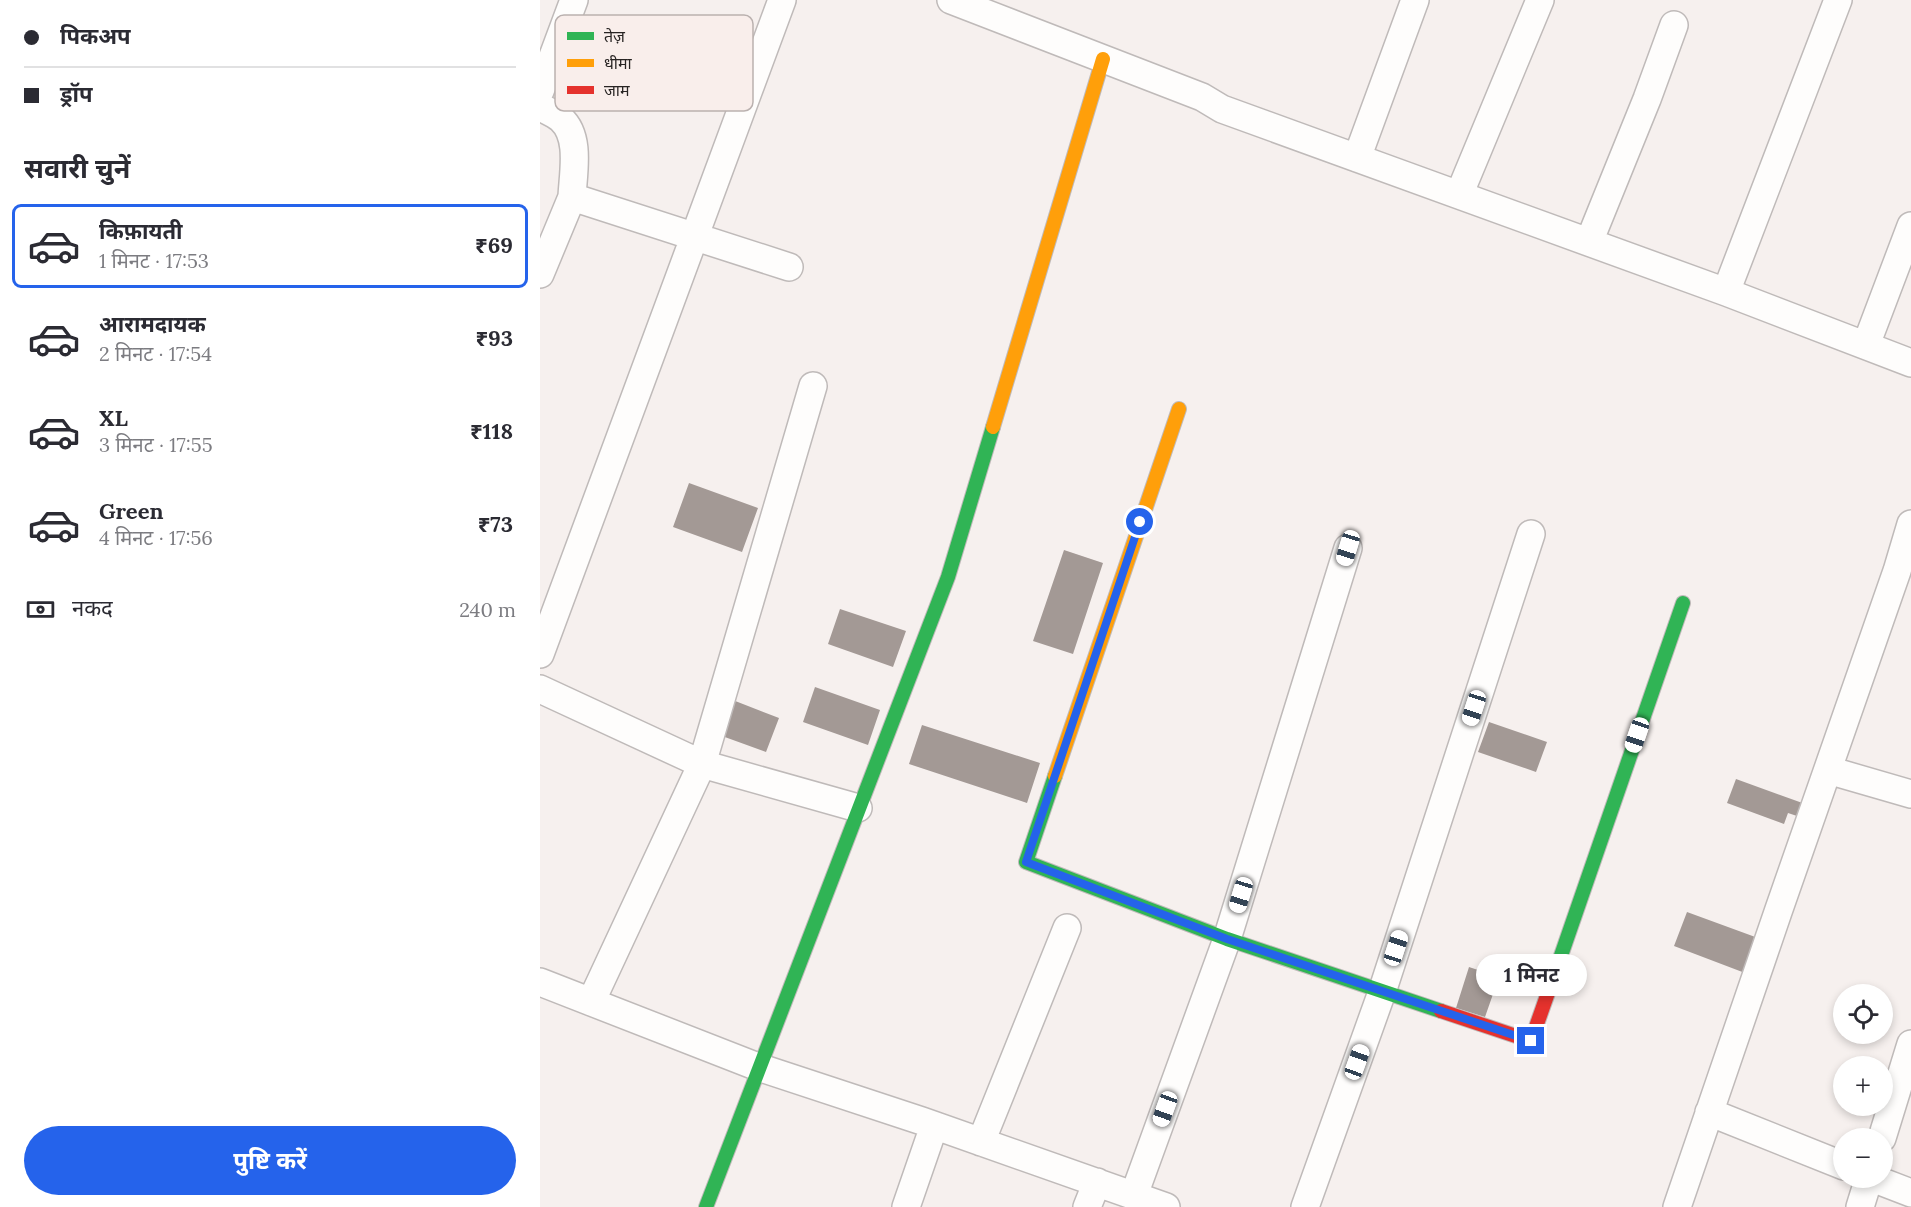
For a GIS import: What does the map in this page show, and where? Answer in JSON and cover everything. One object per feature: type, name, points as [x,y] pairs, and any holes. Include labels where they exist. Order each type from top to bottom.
[{"type":"street","points":[[568,15],[574,0]]},
{"type":"street","points":[[753,78],[782,0]]},
{"type":"street","points":[[951,0],[1202,97],[1222,109],[1726,292],[1911,363]]},
{"type":"street","points":[[1357,158],[1416,0]]},
{"type":"street","points":[[1459,195],[1540,0]]},
{"type":"street","points":[[1726,292],[1838,0]]},
{"type":"street","points":[[1589,243],[1674,25]]},
{"type":"street","points":[[540,91],[555,51]]},
{"type":"street","points":[[706,1207],[948,577],[1103,59]]},
{"type":"street","points":[[540,106],[561,119],[571,136],[574,151],[572,197],[540,274]]},
{"type":"street","points":[[540,654],[741,111]]},
{"type":"street","points":[[572,197],[789,267]]},
{"type":"street","points":[[1866,345],[1911,226]]},
{"type":"street","points":[[591,1002],[702,764],[813,386]]},
{"type":"street","points":[[1179,409],[1026,862],[1227,939],[1531,1041],[1683,603]]},
{"type":"street","points":[[1677,1207],[1828,770],[1904,574],[1911,524]]},
{"type":"street","points":[[1305,1207],[1382,992],[1531,534]]},
{"type":"street","points":[[1134,1195],[1227,939],[1348,548]]},
{"type":"street","points":[[540,689],[702,764],[858,808]]},
{"type":"street","points":[[1828,770],[1911,794]]},
{"type":"street","points":[[981,1142],[1067,928]]},
{"type":"street","points":[[540,982],[758,1067],[1166,1207]]},
{"type":"street","points":[[1884,1128],[1911,1044]]},
{"type":"street","points":[[1709,1112],[1833,1162]]},
{"type":"street","points":[[906,1207],[934,1126]]},
{"type":"street","points":[[1088,1207],[1097,1182]]},
{"type":"street","points":[[1893,1186],[1911,1192]]},
{"type":"street","points":[[1860,1207],[1867,1188]]},
{"type":"building","points":[[689,483],[758,508],[742,552],[673,527]]},
{"type":"building","points":[[1064,550],[1103,563],[1073,654],[1033,641]]},
{"type":"building","points":[[840,609],[906,631],[893,667],[828,644]]},
{"type":"building","points":[[815,687],[880,710],[868,745],[803,722]]},
{"type":"building","points":[[725,697],[779,718],[766,752],[711,732]]},
{"type":"building","points":[[1489,722],[1547,742],[1536,772],[1478,752]]},
{"type":"building","points":[[922,725],[1040,763],[1027,803],[909,764]]},
{"type":"building","points":[[1736,779],[1808,805],[1803,818],[1788,813],[1784,824],[1727,803]]},
{"type":"building","points":[[1687,912],[1758,938],[1745,973],[1674,946]]},
{"type":"building","points":[[1469,967],[1499,977],[1485,1017],[1456,1008]]},
{"type":"traffic: fast","points":[[706,1207],[948,577],[993,427]]},
{"type":"traffic: fast","points":[[1555,973],[1683,603]]},
{"type":"traffic: fast","points":[[1055,776],[1026,862],[1227,939],[1441,1011]]},
{"type":"traffic: slow","points":[[993,427],[1103,59]]},
{"type":"traffic: slow","points":[[1055,776],[1179,409]]},
{"type":"traffic: jam","points":[[1441,1011],[1531,1041],[1555,973]]},
{"type":"route","points":[[1140,522],[1026,862],[1227,939],[1531,1041]]}]
